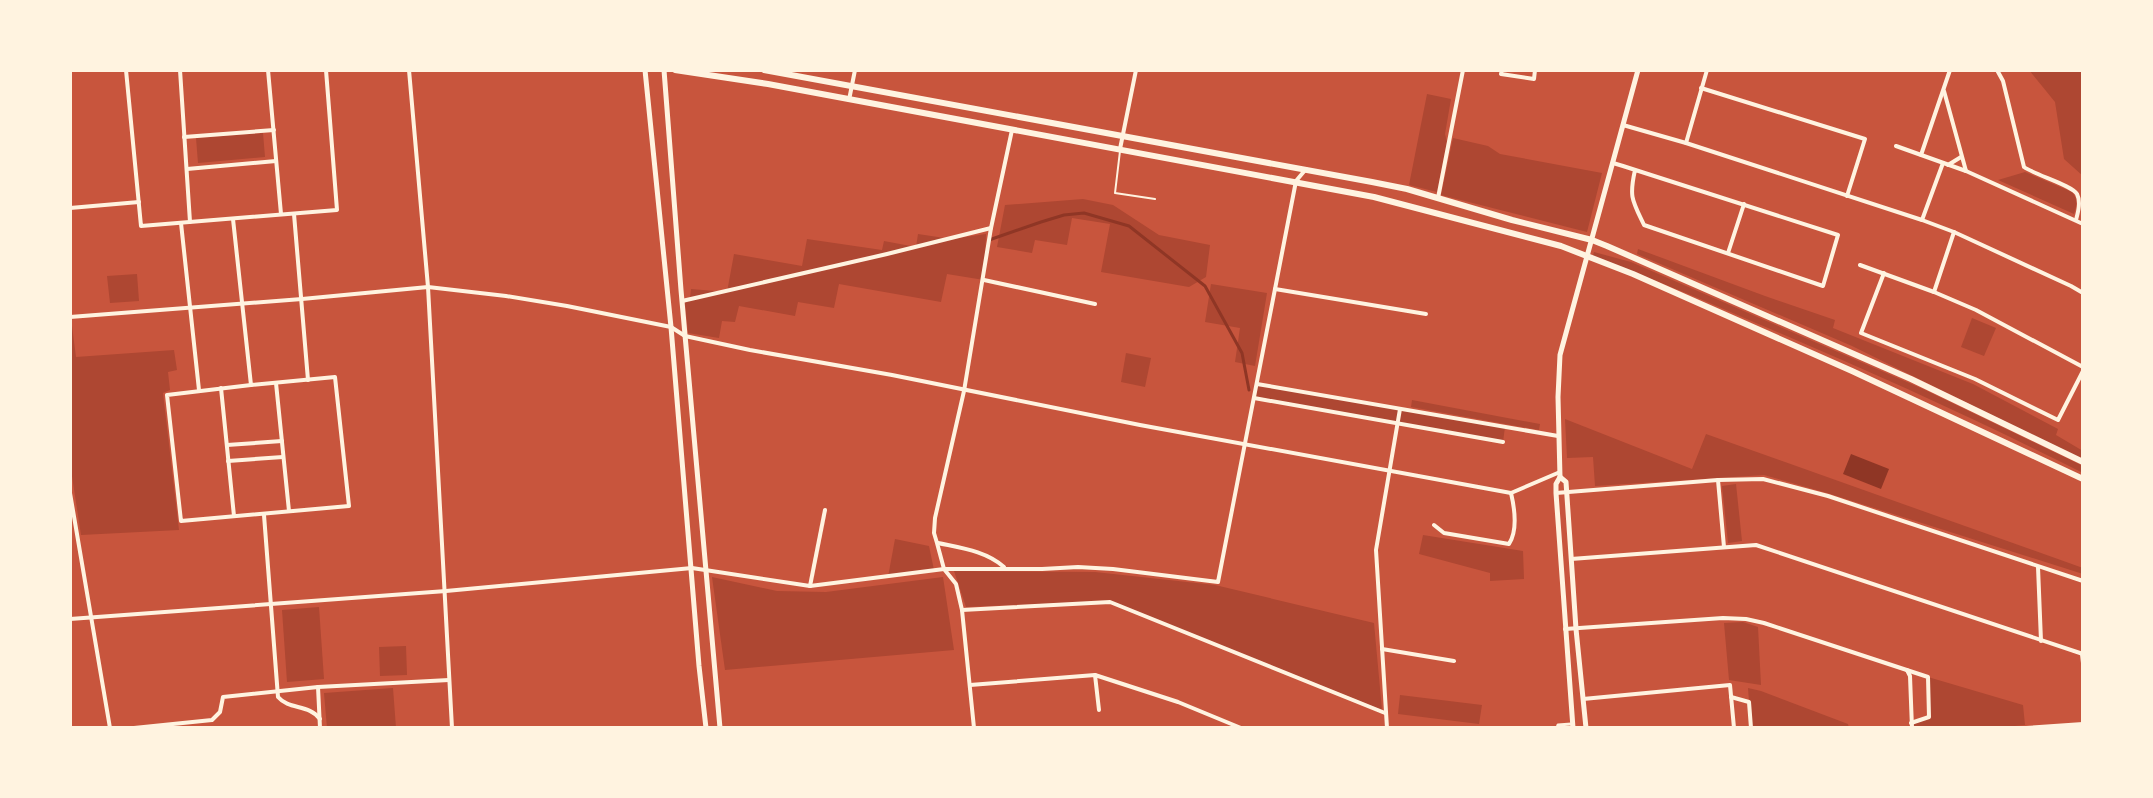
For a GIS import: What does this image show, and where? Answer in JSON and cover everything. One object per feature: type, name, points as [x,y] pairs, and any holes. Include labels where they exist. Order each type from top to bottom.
[{"type":"main road","points":[[675,70],[1296,181],[1374,197],[1561,246],[1633,274],[1852,371],[2083,479]]},
{"type":"main road","points":[[764,70],[1407,189],[1592,240],[1911,379],[2083,462]]},
{"type":"street","points":[[126,70],[141,226],[337,210],[326,70]]},
{"type":"street","points":[[180,70],[190,222]]},
{"type":"street","points":[[268,70],[281,214]]},
{"type":"street","points":[[409,70],[428,287],[452,728]]},
{"type":"street","points":[[645,70],[706,728]]},
{"type":"street","points":[[664,70],[720,728]]},
{"type":"street","points":[[849,100],[855,70]]},
{"type":"street","points":[[1120,149],[1136,70]]},
{"type":"street","points":[[1438,198],[1463,70]]},
{"type":"street","points":[[1502,72],[1534,79],[1535,70]]},
{"type":"street","points":[[1557,728],[1558,725],[1573,726],[1556,493],[1560,474],[1559,365],[1567,325],[1638,70]]},
{"type":"street","points":[[1686,143],[1707,70]]},
{"type":"street","points":[[1921,155],[1950,70]]},
{"type":"street","points":[[1997,70],[2003,81],[2024,167],[2074,190],[2079,207],[2076,220]]},
{"type":"street","points":[[1701,88],[1865,139],[1847,196]]},
{"type":"street","points":[[1943,89],[1966,171]]},
{"type":"street","points":[[1623,125],[1922,220],[2083,293]]},
{"type":"street","points":[[184,137],[274,130]]},
{"type":"street","points":[[974,728],[962,610],[956,584],[944,569],[934,533],[964,391],[991,228],[1012,130]]},
{"type":"street","points":[[1896,146],[1966,171],[2083,224]]},
{"type":"street","points":[[1922,220],[1946,164],[1961,157]]},
{"type":"street","points":[[187,169],[276,161]]},
{"type":"street","points":[[1613,163],[1744,204],[1838,235],[1823,286],[1644,225],[1632,199],[1635,170]]},
{"type":"street","points":[[70,619],[446,591],[692,568],[810,586],[944,569],[1078,567],[1218,582],[1296,181],[1306,169]]},
{"type":"street","points":[[70,208],[139,202]]},
{"type":"street","points":[[1728,253],[1744,204]]},
{"type":"street","points":[[294,214],[308,380]]},
{"type":"street","points":[[233,219],[251,385]]},
{"type":"street","points":[[181,223],[199,390]]},
{"type":"street","points":[[682,301],[991,228]]},
{"type":"street","points":[[1934,292],[1954,232]]},
{"type":"street","points":[[1860,265],[1884,273],[1934,292],[1999,321],[2083,369],[2058,420],[1975,379],[1861,333],[1884,273]]},
{"type":"street","points":[[984,280],[1095,304]]},
{"type":"street","points":[[70,317],[428,287],[537,301],[671,327],[685,336],[750,350],[1511,493],[1560,474]]},
{"type":"street","points":[[1275,289],[1426,314]]},
{"type":"street","points":[[335,377],[349,506],[181,521],[167,395],[308,380],[335,377]]},
{"type":"street","points":[[276,383],[289,511]]},
{"type":"street","points":[[1256,384],[1558,436]]},
{"type":"street","points":[[221,388],[234,516]]},
{"type":"street","points":[[1254,398],[1503,442]]},
{"type":"street","points":[[1387,728],[1376,550],[1400,409]]},
{"type":"street","points":[[227,445],[282,441]]},
{"type":"street","points":[[228,461],[283,457]]},
{"type":"street","points":[[1560,474],[1566,482],[1586,728]]},
{"type":"street","points":[[1556,493],[1763,479],[1828,496],[2083,581]]},
{"type":"street","points":[[1718,480],[1724,547]]},
{"type":"street","points":[[70,493],[110,728]]},
{"type":"street","points":[[1434,525],[1444,533],[1509,544],[1513,539],[1515,512],[1511,493]]},
{"type":"street","points":[[810,586],[825,510]]},
{"type":"street","points":[[264,515],[278,697],[282,702],[316,713],[320,719]]},
{"type":"street","points":[[937,543],[985,555],[995,559],[1005,569]]},
{"type":"street","points":[[1571,559],[1756,545],[2082,654],[2083,663]]},
{"type":"street","points":[[2038,566],[2041,641]]},
{"type":"street","points":[[962,610],[1110,602],[1385,713]]},
{"type":"street","points":[[1565,629],[1746,619],[1907,670],[1928,677],[1929,717],[1912,725],[1910,676],[1907,670]]},
{"type":"street","points":[[1382,649],[1454,661]]},
{"type":"street","points":[[969,685],[1095,675],[1178,702],[1241,728]]},
{"type":"street","points":[[1095,675],[1099,710]]},
{"type":"street","points":[[134,728],[212,720],[220,712],[223,697],[318,687],[449,680]]},
{"type":"street","points":[[1583,699],[1730,685],[1734,728]]},
{"type":"street","points":[[318,687],[320,728]]},
{"type":"street","points":[[1731,697],[1749,702],[1751,728]]},
{"type":"street","points":[[2026,728],[2083,724]]},
{"type":"lane","points":[[1120,149],[1115,193],[1155,199]]},
{"type":"shaded area","points":[[2029,70],[2083,70],[2083,176],[2064,159],[2055,102]]},
{"type":"shaded area","points":[[1427,94],[1451,99],[1445,134],[1447,142],[1437,192],[1409,185]]},
{"type":"shaded area","points":[[263,133],[265,157],[198,163],[196,138]]},
{"type":"shaded area","points":[[1453,138],[1488,146],[1500,154],[1602,173],[1587,232],[1441,195]]},
{"type":"shaded area","points":[[2025,172],[2072,192],[2076,202],[2074,214],[1998,180]]},
{"type":"shaded area","points":[[1083,199],[1113,205],[1159,235],[1210,245],[1206,277],[1189,287],[1101,272],[1110,224],[1072,218],[1067,245],[1035,240],[1032,253],[997,247],[1005,205]]},
{"type":"shaded area","points":[[918,234],[951,239],[986,234],[984,280],[947,274],[941,302],[839,284],[834,308],[798,302],[795,316],[739,306],[735,322],[722,321],[719,338],[688,333],[685,303],[690,298],[691,289],[727,292],[734,254],[802,266],[807,239],[882,250],[884,241],[916,247]]},
{"type":"shaded area","points":[[1638,249],[1835,320],[1833,328],[1973,384],[2058,429],[2056,435],[2083,451],[2083,460],[1852,346],[1637,254]]},
{"type":"shaded area","points":[[1594,252],[1631,262],[1923,389],[2083,466],[2083,473],[1839,359],[1675,288],[1592,259]]},
{"type":"shaded area","points":[[137,274],[139,301],[110,303],[107,276]]},
{"type":"shaded area","points":[[1211,284],[1267,293],[1255,366],[1235,362],[1240,328],[1205,322]]},
{"type":"shaded area","points":[[1972,318],[1996,328],[1984,356],[1961,347]]},
{"type":"shaded area","points":[[70,326],[76,357],[174,350],[177,370],[168,372],[170,390],[163,393],[179,530],[81,535],[70,463]]},
{"type":"shaded area","points":[[1126,353],[1151,358],[1145,387],[1121,382]]},
{"type":"shaded area","points":[[1256,384],[1505,427],[1503,442],[1254,398]]},
{"type":"shaded area","points":[[1412,400],[1540,424],[1539,430],[1411,407]]},
{"type":"shaded area","points":[[1565,419],[1692,469],[1706,434],[2083,568],[2083,574],[1764,475],[1595,486],[1593,457],[1567,458]]},
{"type":"shaded area","points":[[1851,454],[1889,469],[1881,489],[1843,474]]},
{"type":"shaded area","points":[[1736,484],[1742,541],[1728,543],[1722,486]]},
{"type":"shaded area","points":[[1423,535],[1523,551],[1524,579],[1490,581],[1490,573],[1419,554]]},
{"type":"shaded area","points":[[895,539],[929,546],[934,570],[888,577]]},
{"type":"shaded area","points":[[954,571],[1095,572],[1215,585],[1374,623],[1382,710],[1110,601],[966,607]]},
{"type":"shaded area","points":[[712,577],[777,591],[826,592],[943,577],[954,650],[725,670]]},
{"type":"shaded area","points":[[319,607],[324,679],[287,682],[282,610]]},
{"type":"shaded area","points":[[1743,622],[1758,627],[1761,685],[1729,680],[1724,623]]},
{"type":"shaded area","points":[[406,646],[407,675],[380,676],[379,647]]},
{"type":"shaded area","points":[[1928,677],[2023,705],[2025,725],[1912,728],[1911,723],[1929,717]]},
{"type":"shaded area","points":[[393,688],[396,728],[327,728],[324,693]]},
{"type":"shaded area","points":[[1748,688],[1848,724],[1849,728],[1751,728]]},
{"type":"shaded area","points":[[1400,695],[1482,705],[1479,724],[1398,714]]},
{"type":"waterway","points":[[989,240],[1064,215],[1084,213],[1129,226],[1205,286],[1242,353],[1249,390]]}]
